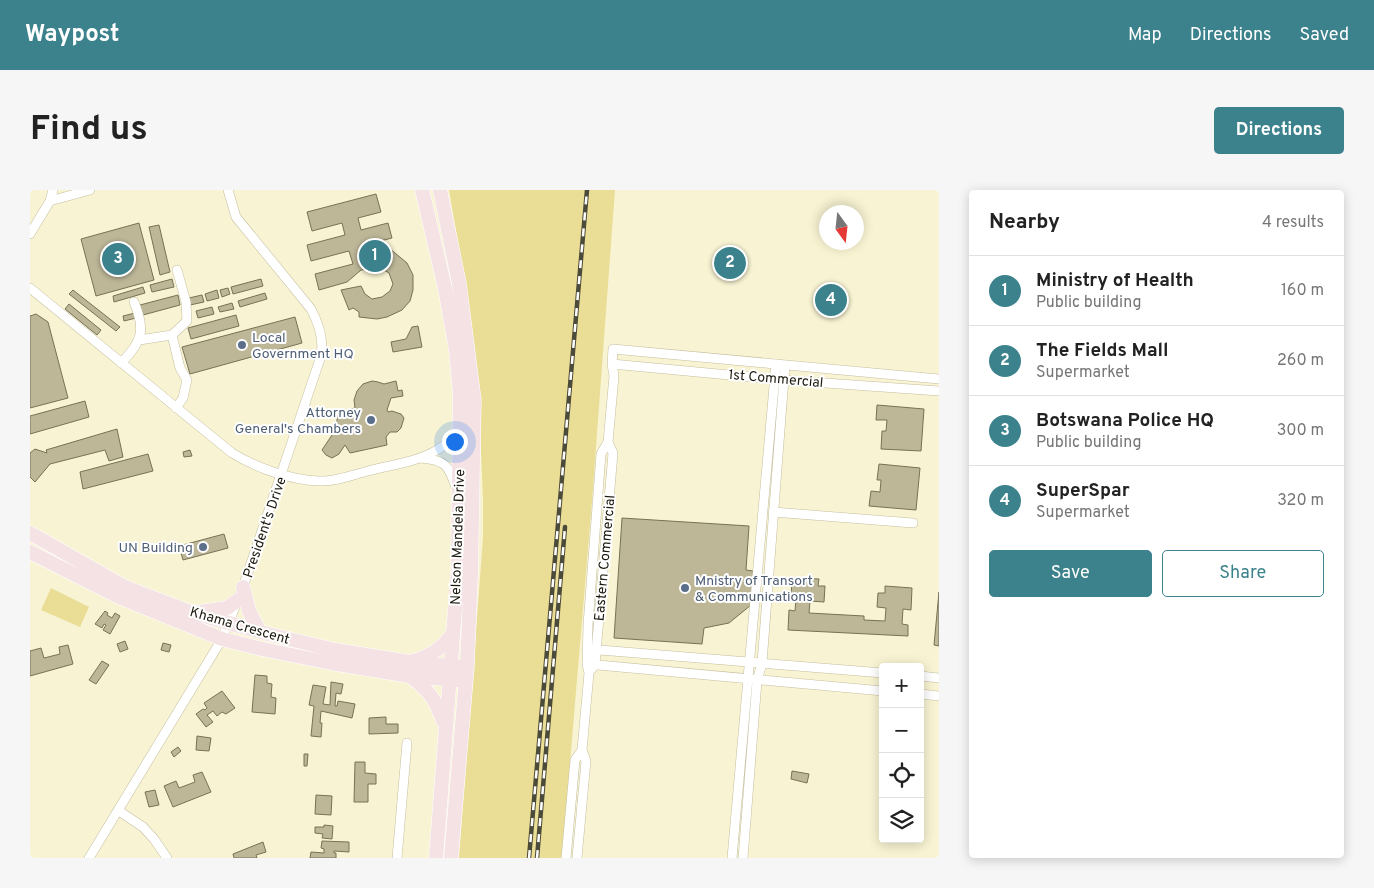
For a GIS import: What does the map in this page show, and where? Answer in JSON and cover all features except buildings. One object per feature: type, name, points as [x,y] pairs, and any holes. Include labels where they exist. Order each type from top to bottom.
[{"type":"main road","name":"Nelson Mandela Drive","points":[[422,190],[446,288],[460,394],[458,570],[436,858]]},
{"type":"main road","name":"Nelson Mandela Drive","points":[[440,190],[459,283],[474,400],[472,562],[467,674],[451,858]]},
{"type":"main road","name":"Khama Crescent","points":[[35,536],[125,587],[194,613],[229,624],[410,669]]},
{"type":"main road","name":"Khama Crescent","points":[[31,554],[119,597],[222,639],[331,663],[467,674]]},
{"type":"main road","points":[[194,613],[227,608],[240,594],[260,632]]},
{"type":"main road","points":[[445,726],[435,700],[410,669],[421,659],[437,651],[453,633]]},
{"type":"street","points":[[30,234],[50,201],[53,190]]},
{"type":"street","points":[[50,201],[90,190]]},
{"type":"street","name":"President's Drive","points":[[89,858],[222,639],[229,624],[321,356],[322,342],[316,319],[311,309],[236,217],[228,190]]},
{"type":"street","points":[[139,340],[172,335],[187,321],[186,302],[177,270]]},
{"type":"street","points":[[30,288],[232,453],[281,475],[326,482],[420,458],[437,450],[446,443],[456,433],[460,423]]},
{"type":"street","points":[[121,363],[137,346],[142,332],[139,314],[134,302]]},
{"type":"street","points":[[172,335],[180,368],[186,380],[183,398],[176,408]]},
{"type":"street","name":"Eastern Commercial","points":[[591,664],[601,454],[608,442],[618,350]]},
{"type":"street","name":"1st Commercial","points":[[618,350],[939,379]]},
{"type":"street","name":"1st Commercial","points":[[617,364],[939,392]]},
{"type":"street","points":[[743,858],[757,681],[762,663],[773,512],[780,365]]},
{"type":"street","points":[[732,858],[746,679],[779,379]]},
{"type":"street","points":[[420,458],[435,459],[449,468],[460,499]]},
{"type":"street","points":[[773,512],[913,523]]},
{"type":"street","points":[[31,554],[35,536]]},
{"type":"street","points":[[592,649],[879,673]]},
{"type":"street","points":[[577,858],[586,761],[582,750],[591,664],[757,681],[879,691]]},
{"type":"street","points":[[924,676],[939,678]]},
{"type":"street","points":[[924,694],[939,696]]},
{"type":"street","points":[[396,858],[407,743]]},
{"type":"street","points":[[566,858],[575,760],[582,750]]},
{"type":"street","points":[[119,811],[143,827],[167,858]]},
{"type":"shaded area","points":[[449,190],[615,190],[592,501],[562,858],[459,858],[483,538],[483,499],[478,386],[471,319]]},
{"type":"shaded area","points":[[51,588],[89,607],[80,627],[41,610]]},
{"type":"railway","points":[[529,858],[587,190]]},
{"type":"railway","points":[[537,858],[565,527]]},
{"type":"place","name":"Ministry of Health","points":[[375,256]]},
{"type":"place","name":"Botswana Police HQ","points":[[118,259]]},
{"type":"place","name":"The Fields Mall","points":[[730,263]]},
{"type":"place","name":"SuperSpar","points":[[831,300]]},
{"type":"place","name":"Local Government HQ","points":[[242,345]]},
{"type":"place","name":"Attorney General's Chambers","points":[[371,420]]},
{"type":"place","name":"UN Building","points":[[203,547]]},
{"type":"place","name":"Mnistry of Transort & Communications","points":[[685,588]]}]
